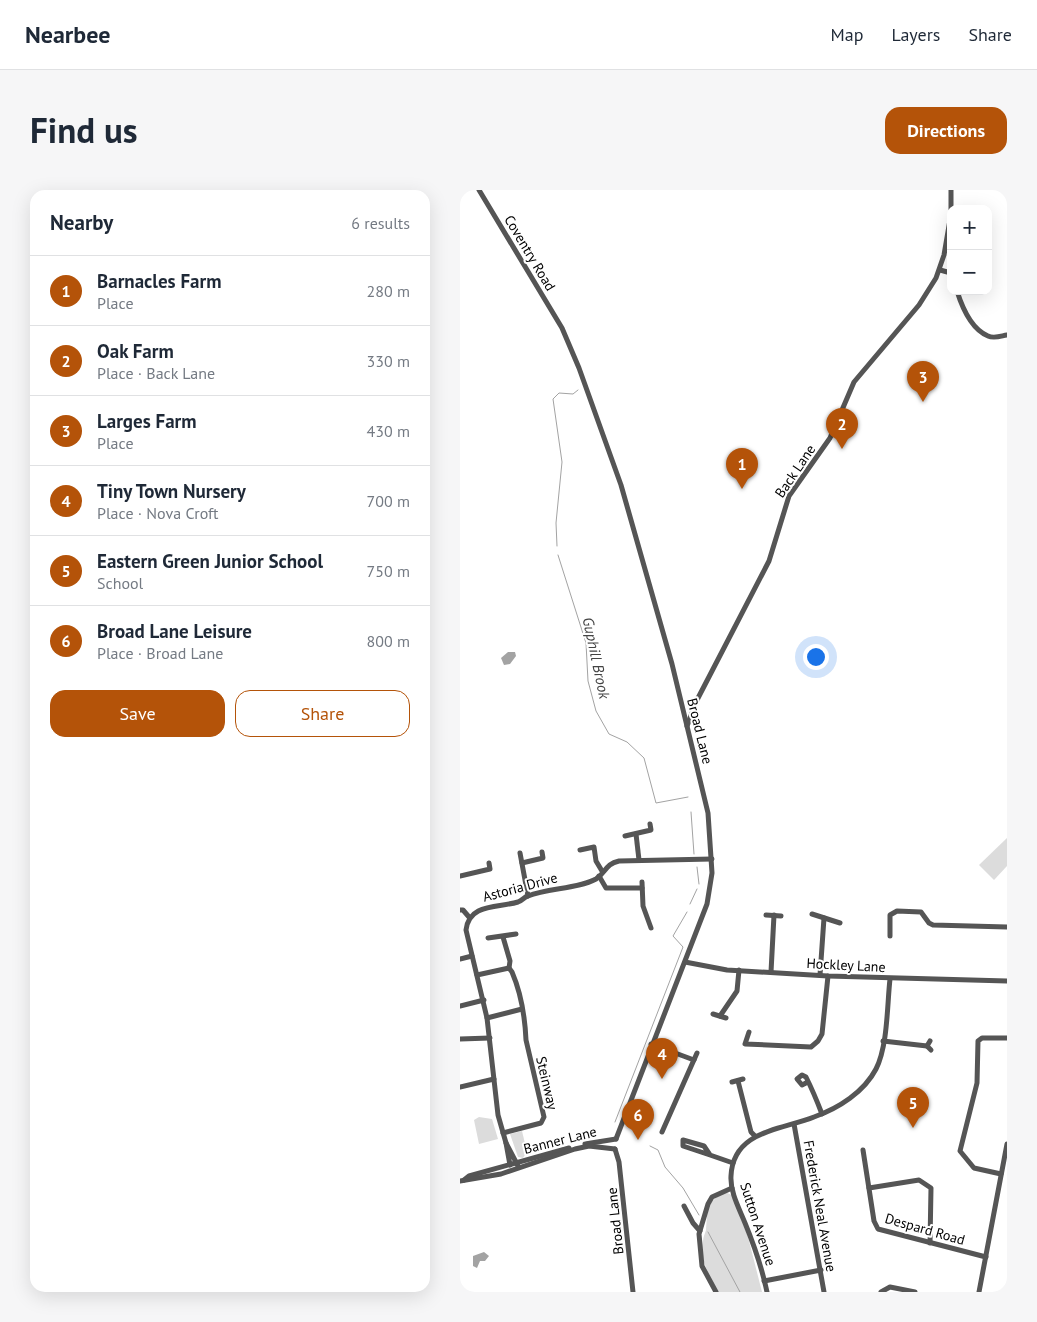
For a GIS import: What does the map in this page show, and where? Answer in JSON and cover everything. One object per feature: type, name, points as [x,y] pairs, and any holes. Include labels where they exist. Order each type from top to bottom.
[{"type":"street","name":"Coventry Road","points":[[479,190],[562,328]]},
{"type":"street","points":[[951,190],[951,205]]},
{"type":"street","name":"Back Lane","points":[[687,726],[697,700],[769,561],[789,496],[830,438],[854,382],[919,305],[940,270],[947,234]]},
{"type":"street","points":[[940,270],[947,272]]},
{"type":"street","points":[[959,295],[968,316],[983,333],[991,337],[1007,335]]},
{"type":"street","name":"Broad Lane","points":[[562,328],[579,368],[621,484],[687,726],[708,813],[712,859],[707,904],[651,1044],[616,1139]]},
{"type":"street","points":[[625,836],[651,830],[650,824]]},
{"type":"street","points":[[636,834],[639,860]]},
{"type":"street","points":[[580,850],[596,846],[596,861],[606,888],[642,888]]},
{"type":"street","points":[[520,853],[528,896]]},
{"type":"street","points":[[522,863],[543,858]]},
{"type":"street","name":"Astoria Drive","points":[[510,1165],[504,1132],[498,1115],[484,1000],[466,930],[469,917],[477,910],[518,902],[528,896],[591,880],[611,863],[639,860],[712,859]]},
{"type":"street","points":[[460,876],[490,869]]},
{"type":"street","points":[[642,882],[643,906],[651,928]]},
{"type":"street","points":[[460,910],[463,910],[469,917]]},
{"type":"street","points":[[890,936],[890,915],[897,911],[921,912],[929,923],[933,925],[1007,927]]},
{"type":"street","points":[[766,914],[781,916]]},
{"type":"street","points":[[812,914],[840,923]]},
{"type":"street","points":[[771,972],[774,915]]},
{"type":"street","points":[[820,975],[824,918]]},
{"type":"street","points":[[641,923],[648,921]]},
{"type":"street","points":[[488,938],[516,934]]},
{"type":"street","name":"Steinway","points":[[502,937],[510,961],[509,968],[514,977],[522,1009],[526,1028],[526,1040],[544,1119],[540,1123],[504,1132]]},
{"type":"street","points":[[460,958],[472,956]]},
{"type":"street","name":"Hockley Lane","points":[[685,962],[714,968],[828,976],[1007,981]]},
{"type":"street","points":[[477,975],[509,968]]},
{"type":"street","points":[[720,1016],[737,991],[739,970]]},
{"type":"street","points":[[749,1032],[745,1044],[811,1047],[822,1034],[828,976]]},
{"type":"street","points":[[710,1155],[704,1146],[683,1140],[683,1146],[733,1163],[740,1150],[755,1136],[822,1114],[865,1086],[879,1062],[890,978]]},
{"type":"street","points":[[460,1006],[484,1000]]},
{"type":"street","points":[[487,1018],[522,1009]]},
{"type":"street","points":[[713,1014],[726,1018]]},
{"type":"street","points":[[460,1039],[490,1038]]},
{"type":"street","points":[[1001,1174],[974,1168],[960,1151],[977,1083],[978,1041],[982,1038],[1007,1038]]},
{"type":"street","points":[[883,1041],[928,1043],[931,1050]]},
{"type":"street","points":[[651,1044],[694,1060]]},
{"type":"street","points":[[672,1130],[664,1130],[697,1053]]},
{"type":"street","points":[[460,1087],[494,1079]]},
{"type":"street","points":[[737,1081],[752,1132],[755,1136]]},
{"type":"street","points":[[808,1082],[822,1114]]},
{"type":"street","name":"Frederick Neal Avenue","points":[[794,1124],[824,1292]]},
{"type":"street","points":[[609,1140],[607,1144],[613,1149],[619,1144],[616,1139]]},
{"type":"street","name":"Banner Lane","points":[[462,1181],[494,1175],[579,1145],[616,1139]]},
{"type":"street","name":"Astoria Drive","points":[[506,1144],[518,1165]]},
{"type":"street","points":[[979,1292],[1007,1144]]},
{"type":"street","name":"Banner Lane","points":[[462,1181],[469,1176],[510,1165],[535,1163],[589,1146],[613,1149]]},
{"type":"street","name":"Broad Lane","points":[[613,1149],[619,1162],[633,1292]]},
{"type":"street","name":"Despard Road","points":[[863,1150],[878,1229],[986,1256]]},
{"type":"street","name":"Sutton Avenue","points":[[733,1163],[732,1188],[767,1292]]},
{"type":"street","points":[[869,1188],[919,1180],[927,1185],[932,1192],[930,1243]]},
{"type":"street","points":[[716,1292],[702,1266],[701,1228],[712,1197],[732,1188]]},
{"type":"street","points":[[684,1206],[693,1223],[701,1228]]},
{"type":"street","points":[[764,1280],[821,1270]]},
{"type":"street","points":[[881,1292],[890,1287],[915,1292]]},
{"type":"shaded area","points":[[508,652],[515,652],[516,656],[510,664],[504,665],[501,658]]},
{"type":"shaded area","points":[[1007,838],[1007,866],[994,880],[979,865]]},
{"type":"shaded area","points":[[479,1117],[492,1119],[498,1139],[479,1144],[474,1120]]},
{"type":"shaded area","points":[[522,1131],[527,1152],[523,1158],[518,1157],[510,1134]]},
{"type":"shaded area","points":[[725,1192],[732,1195],[748,1237],[762,1292],[718,1292],[706,1268],[702,1248],[709,1207],[714,1200]]},
{"type":"shaded area","points":[[484,1252],[489,1256],[485,1261],[480,1261],[477,1268],[473,1266],[473,1256]]},
{"type":"waterway","points":[[557,546],[556,523],[562,462],[553,399],[559,393],[573,394],[578,390]]},
{"type":"waterway","name":"Guphill Brook","points":[[558,555],[586,643],[588,681],[596,711],[609,734],[627,742],[644,758],[656,803],[688,797]]},
{"type":"waterway","name":"Guphill Brook","points":[[691,812],[694,854]]},
{"type":"waterway","points":[[697,867],[699,884]]},
{"type":"waterway","points":[[690,904],[697,889]]},
{"type":"waterway","name":"Guphill Brook","points":[[615,1122],[683,947],[673,936],[687,912]]},
{"type":"waterway","name":"Guphill Brook","points":[[650,1146],[658,1150],[665,1167],[683,1188],[699,1215]]},
{"type":"waterway","name":"Guphill Brook","points":[[708,1232],[740,1292]]},
{"type":"place","name":"Larges Farm","points":[[923,402]]},
{"type":"place","name":"Oak Farm","points":[[842,449]]},
{"type":"place","name":"Barnacles Farm","points":[[742,489]]},
{"type":"place","name":"Tiny Town Nursery","points":[[662,1079]]},
{"type":"place","name":"Eastern Green Junior School","points":[[913,1128]]},
{"type":"place","name":"Broad Lane Leisure","points":[[638,1140]]}]
